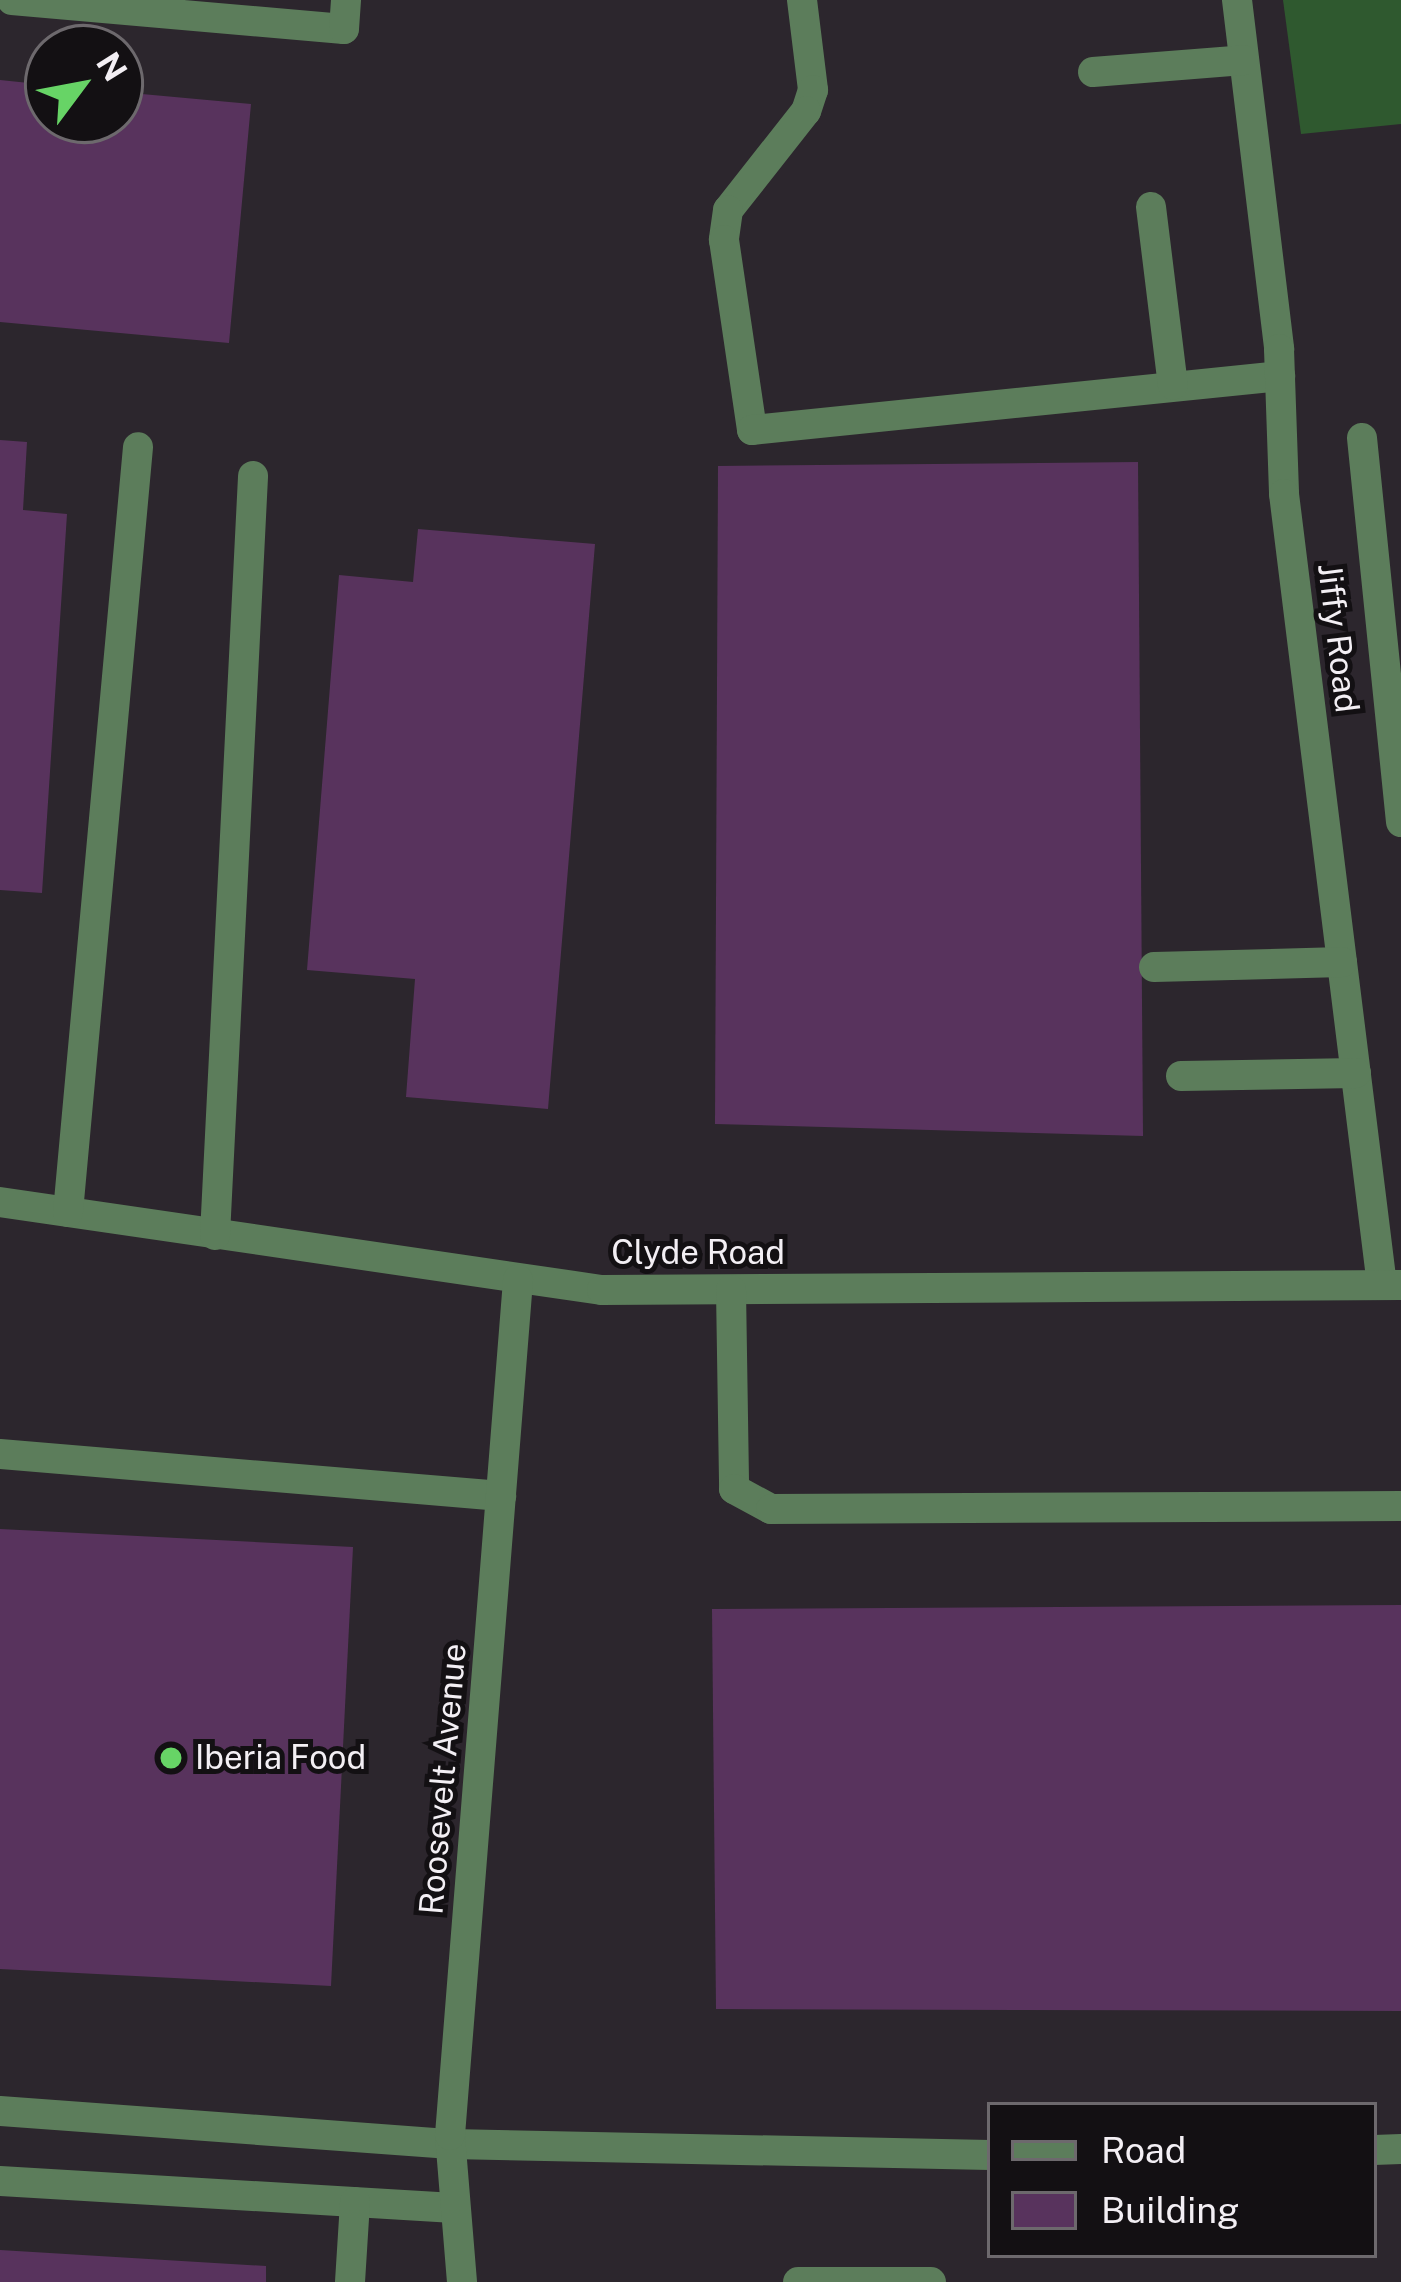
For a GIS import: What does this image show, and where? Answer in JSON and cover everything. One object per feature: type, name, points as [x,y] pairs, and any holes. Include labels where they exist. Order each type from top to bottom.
[{"type":"street","points":[[12,0],[344,29],[346,0]]},
{"type":"street","points":[[802,0],[813,90],[728,210],[724,241],[752,430],[1280,376]]},
{"type":"street","name":"Jiffy Road","points":[[1237,0],[1280,376],[1284,494],[1356,1073],[1392,1285]]},
{"type":"street","points":[[1093,72],[1244,60]]},
{"type":"street","points":[[1151,207],[1173,386]]},
{"type":"street","points":[[1362,438],[1401,822]]},
{"type":"street","points":[[68,1212],[138,447]]},
{"type":"street","points":[[215,1235],[253,476]]},
{"type":"street","points":[[1154,967],[1342,962]]},
{"type":"street","points":[[1181,1076],[1356,1073]]},
{"type":"street","name":"Clyde Road","points":[[0,1202],[518,1280],[731,1290],[1392,1285]]},
{"type":"street","name":"Roosevelt Avenue","points":[[462,2282],[451,2144],[518,1280]]},
{"type":"street","points":[[731,1290],[734,1489],[771,1510],[1401,1507]]},
{"type":"street","points":[[0,1454],[501,1496]]},
{"type":"street","points":[[0,2111],[451,2144],[987,2155]]},
{"type":"street","points":[[0,2181],[454,2208]]},
{"type":"street","points":[[350,2282],[356,2202]]},
{"type":"street","points":[[798,2282],[931,2282]]},
{"type":"green space","points":[[1283,0],[1401,0],[1401,124],[1301,134]]},
{"type":"building","points":[[0,80],[24,82],[24,144],[144,144],[144,94],[251,104],[229,343],[0,322]]},
{"type":"building","points":[[0,440],[27,442],[23,510],[67,514],[42,893],[0,890]]},
{"type":"building","points":[[1138,462],[1143,1136],[715,1124],[718,466]]},
{"type":"building","points":[[418,529],[595,544],[548,1109],[406,1097],[415,979],[307,970],[339,575],[413,582]]},
{"type":"building","name":"Iberia Food","points":[[0,1529],[353,1547],[331,1986],[0,1969]]},
{"type":"building","points":[[1401,1605],[1401,2011],[716,2009],[712,1609]]},
{"type":"building","points":[[0,2250],[266,2266],[266,2282],[0,2282]]},
{"type":"place","name":"Iberia Food","points":[[171,1758]]}]
